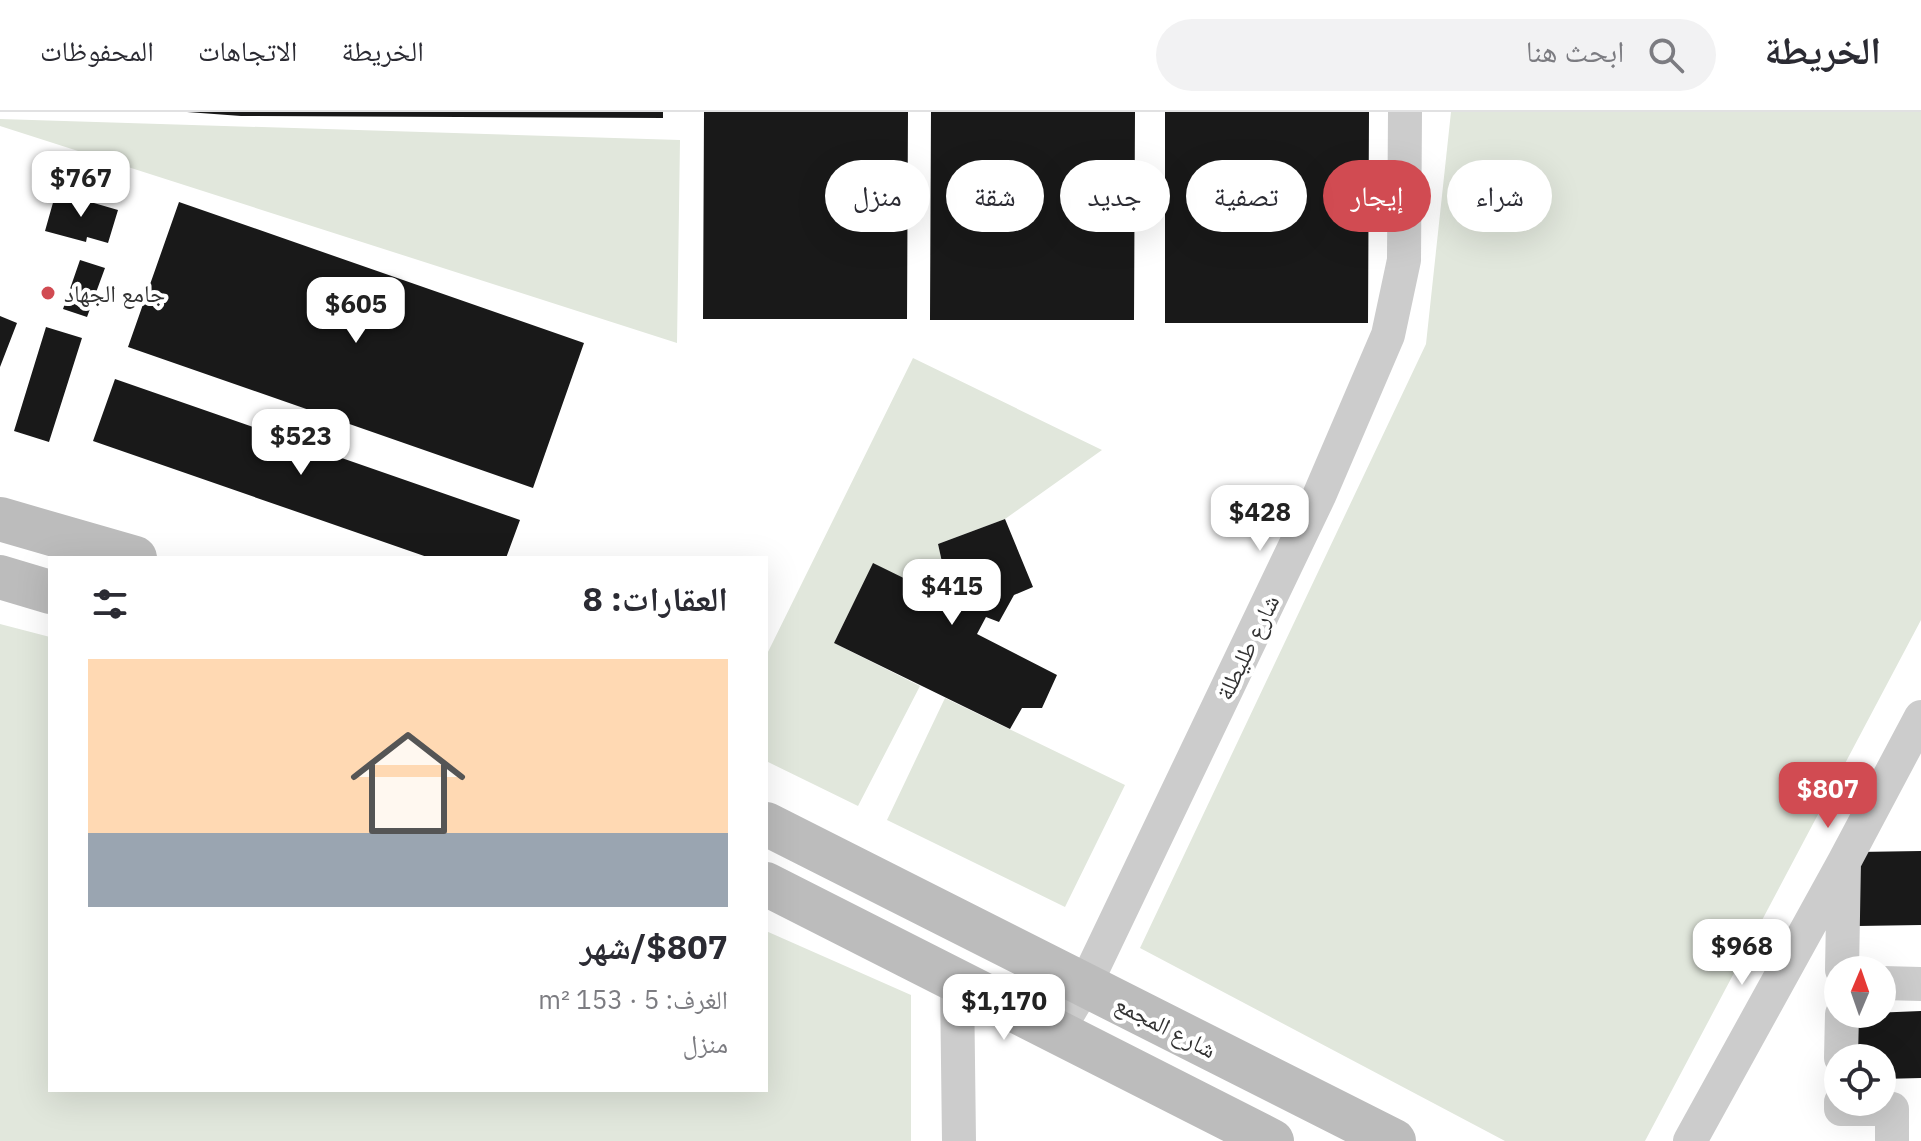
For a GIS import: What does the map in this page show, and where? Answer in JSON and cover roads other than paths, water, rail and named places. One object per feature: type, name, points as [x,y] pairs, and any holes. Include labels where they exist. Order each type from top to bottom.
[{"type":"street","name":"شارع طليطلة","points":[[1057,1032],[1085,985],[1313,510],[1388,335],[1404,260],[1405,112]]},
{"type":"street","points":[[0,519],[128,556]]},
{"type":"street","points":[[0,577],[48,591]]},
{"type":"street","points":[[1690,1141],[1921,717]]},
{"type":"street","name":"شارع المجمع","points":[[768,825],[1394,1141]]},
{"type":"street","points":[[1842,956],[1844,862]]},
{"type":"street","points":[[768,885],[1272,1141]]},
{"type":"street","points":[[957,982],[959,1141]]},
{"type":"street","points":[[1896,983],[1921,984]]},
{"type":"street","points":[[1892,1116],[1892,1141]]},
{"type":"place","name":"جامع الجهاد","points":[[48,293]]}]
